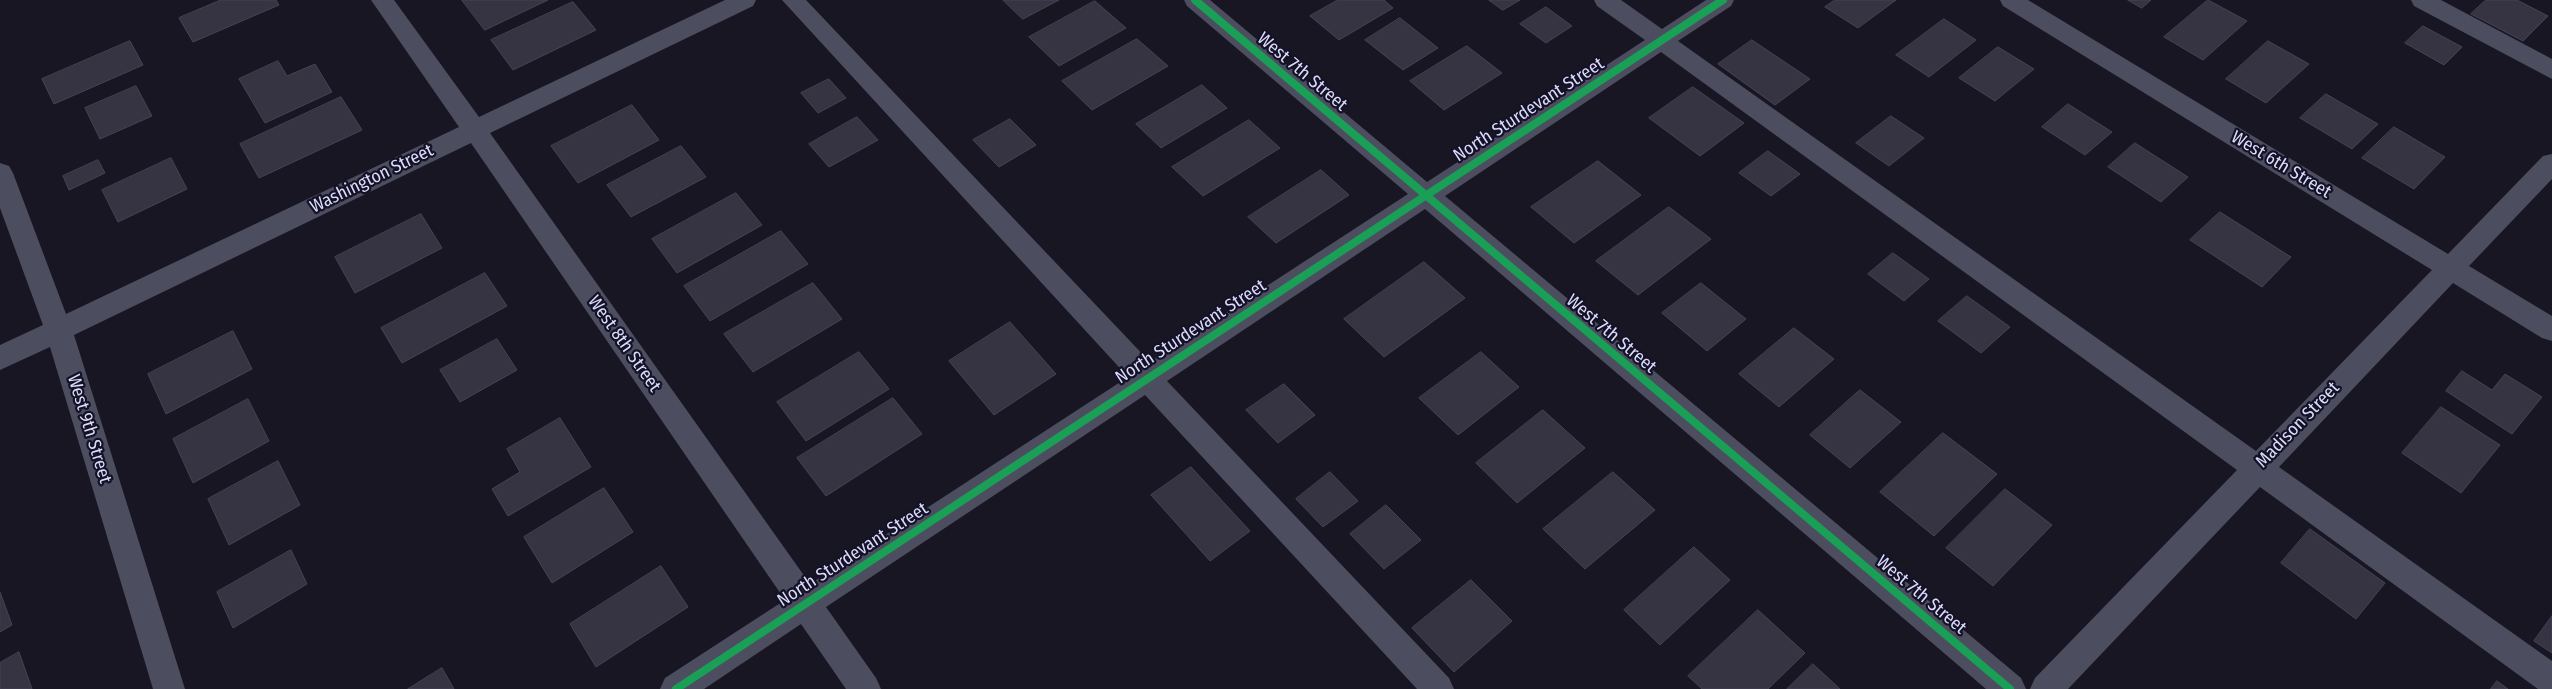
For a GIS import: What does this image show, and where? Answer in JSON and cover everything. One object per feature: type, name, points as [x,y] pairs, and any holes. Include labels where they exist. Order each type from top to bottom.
[{"type":"street","name":"West 8th Street","points":[[382,0],[475,130],[865,689]]},
{"type":"street","name":"Washington Street","points":[[0,358],[745,0]]},
{"type":"street","points":[[793,0],[1438,689]]},
{"type":"street","name":"West 7th Street","points":[[1194,0],[2010,689]]},
{"type":"street","points":[[1605,0],[2552,680]]},
{"type":"street","name":"North Sturdevant Street","points":[[676,689],[1723,0]]},
{"type":"street","name":"West 6th Street","points":[[2011,0],[2552,330]]},
{"type":"street","points":[[2422,0],[2552,70]]},
{"type":"street","name":"Madison Street","points":[[2046,689],[2552,163]]},
{"type":"street","name":"West 9th Street","points":[[0,173],[58,329],[169,689]]},
{"type":"building","points":[[221,0],[276,0],[279,5],[193,42],[179,18]]},
{"type":"building","points":[[462,0],[548,0],[485,30]]},
{"type":"building","points":[[1003,0],[1059,0],[1023,19]]},
{"type":"building","points":[[1338,0],[1384,0],[1393,8],[1339,40],[1310,16]]},
{"type":"building","points":[[1489,0],[1520,0],[1503,10]]},
{"type":"building","points":[[1835,0],[1896,0],[1858,28],[1825,7]]},
{"type":"building","points":[[2128,0],[2151,0],[2142,8]]},
{"type":"building","points":[[2208,0],[2247,21],[2203,60],[2164,37]]},
{"type":"building","points":[[2486,0],[2517,0],[2548,16],[2523,41],[2471,14]]},
{"type":"building","points":[[1095,1],[1126,28],[1059,66],[1029,37]]},
{"type":"building","points":[[573,2],[596,30],[513,70],[491,40]]},
{"type":"building","points":[[1546,7],[1572,26],[1546,43],[1520,24]]},
{"type":"building","points":[[1400,18],[1438,48],[1403,70],[1365,40]]},
{"type":"building","points":[[1944,19],[1976,40],[1929,77],[1896,55]]},
{"type":"building","points":[[2423,26],[2462,47],[2444,65],[2405,43]]},
{"type":"building","points":[[1137,39],[1168,66],[1092,110],[1062,81]]},
{"type":"building","points":[[1752,40],[1810,79],[1775,105],[1718,64]]},
{"type":"building","points":[[130,41],[143,65],[54,104],[42,79]]},
{"type":"building","points":[[2268,41],[2309,64],[2266,103],[2226,79]]},
{"type":"building","points":[[1467,46],[1502,73],[1444,110],[1410,81]]},
{"type":"building","points":[[1998,47],[2034,69],[1995,101],[1959,78]]},
{"type":"building","points":[[278,61],[287,76],[315,64],[332,92],[265,123],[239,79]]},
{"type":"building","points":[[829,79],[846,98],[818,113],[801,93]]},
{"type":"building","points":[[1202,85],[1227,108],[1161,148],[1136,124]]},
{"type":"building","points":[[136,86],[152,116],[100,139],[85,108]]},
{"type":"building","points":[[1693,87],[1744,123],[1700,156],[1649,118]]},
{"type":"building","points":[[2326,94],[2378,124],[2352,149],[2300,118]]},
{"type":"building","points":[[341,97],[362,130],[259,178],[240,144]]},
{"type":"building","points":[[2068,104],[2112,132],[2085,155],[2042,127]]},
{"type":"building","points":[[632,105],[659,140],[578,183],[551,146]]},
{"type":"building","points":[[1891,116],[1924,138],[1889,166],[1856,143]]},
{"type":"building","points":[[857,117],[878,140],[829,167],[809,144]]},
{"type":"building","points":[[1010,119],[1036,145],[999,167],[973,140]]},
{"type":"building","points":[[1249,120],[1280,148],[1203,196],[1172,167]]},
{"type":"building","points":[[2394,127],[2445,157],[2414,189],[2362,158]]},
{"type":"building","points":[[2135,143],[2188,177],[2161,202],[2108,167]]},
{"type":"building","points":[[681,146],[706,177],[631,217],[607,185]]},
{"type":"building","points":[[1768,151],[1800,174],[1771,196],[1739,173]]},
{"type":"building","points":[[171,158],[187,189],[118,222],[102,190]]},
{"type":"building","points":[[98,160],[105,173],[69,190],[63,176]]},
{"type":"building","points":[[1598,161],[1641,195],[1574,243],[1531,207]]},
{"type":"building","points":[[1321,170],[1349,195],[1276,243],[1248,217]]},
{"type":"building","points":[[736,193],[762,225],[677,273],[652,239]]},
{"type":"building","points":[[1669,207],[1711,239],[1638,295],[1596,261]]},
{"type":"building","points":[[2220,212],[2291,257],[2262,287],[2190,240]]},
{"type":"building","points":[[421,214],[442,248],[355,293],[335,257]]},
{"type":"building","points":[[781,231],[808,264],[710,321],[684,286]]},
{"type":"building","points":[[1893,253],[1929,279],[1904,301],[1868,274]]},
{"type":"building","points":[[1424,262],[1465,298],[1384,357],[1344,319]]},
{"type":"building","points":[[485,273],[507,306],[402,363],[381,328]]},
{"type":"building","points":[[813,283],[842,319],[753,372],[724,334]]},
{"type":"building","points":[[1701,283],[1746,319],[1707,351],[1662,313]]},
{"type":"building","points":[[1967,296],[2010,327],[1981,353],[1938,321]]},
{"type":"building","points":[[1010,322],[1056,374],[994,415],[949,361]]},
{"type":"building","points":[[1794,328],[1834,359],[1779,407],[1739,374]]},
{"type":"building","points":[[233,331],[252,369],[166,414],[148,374]]},
{"type":"building","points":[[497,339],[517,370],[460,402],[440,370]]},
{"type":"building","points":[[859,352],[889,389],[806,441],[777,402]]},
{"type":"building","points":[[1481,352],[1519,387],[1458,435],[1419,398]]},
{"type":"building","points":[[2462,371],[2492,390],[2505,374],[2542,397],[2512,434],[2446,391]]},
{"type":"building","points":[[1284,384],[1315,415],[1278,443],[1246,410]]},
{"type":"building","points":[[1860,390],[1901,422],[1850,468],[1810,435]]},
{"type":"building","points":[[893,398],[922,434],[826,496],[797,458]]},
{"type":"building","points":[[248,399],[269,441],[193,483],[173,439]]},
{"type":"building","points":[[2441,407],[2500,445],[2461,493],[2402,453]]},
{"type":"building","points":[[1543,410],[1585,448],[1517,503],[1476,463]]},
{"type":"building","points":[[560,418],[591,467],[508,516],[492,489],[520,472],[507,449]]},
{"type":"building","points":[[1943,433],[1997,474],[1934,536],[1880,492]]},
{"type":"building","points":[[278,461],[300,505],[229,545],[208,499]]},
{"type":"building","points":[[1191,467],[1250,531],[1210,561],[1151,495]]},
{"type":"building","points":[[1330,472],[1358,501],[1323,527],[1296,499]]},
{"type":"building","points":[[1613,472],[1655,510],[1585,569],[1543,529]]},
{"type":"building","points":[[604,488],[633,532],[552,583],[524,537]]},
{"type":"building","points":[[2005,489],[2052,525],[1993,586],[1946,548]]},
{"type":"building","points":[[1386,505],[1421,540],[1384,569],[1350,534]]},
{"type":"building","points":[[2310,529],[2385,583],[2356,619],[2281,563]]},
{"type":"building","points":[[1694,547],[1730,580],[1660,645],[1624,610]]},
{"type":"building","points":[[291,550],[307,584],[233,628],[217,592]]},
{"type":"building","points":[[661,566],[688,607],[596,667],[570,624]]},
{"type":"building","points":[[1471,580],[1512,621],[1454,672],[1412,628]]},
{"type":"building","points":[[0,592],[12,625],[0,632]]},
{"type":"building","points":[[1758,610],[1805,653],[1768,689],[1702,689],[1688,676]]},
{"type":"building","points":[[2552,616],[2552,653],[2534,641]]},
{"type":"building","points":[[19,652],[32,689],[0,689],[0,663]]},
{"type":"building","points":[[1813,664],[1840,689],[1787,689]]},
{"type":"building","points":[[442,668],[454,689],[408,689]]},
{"type":"building","points":[[2497,681],[2508,689],[2491,689]]},
{"type":"cycle path","points":[[1195,0],[2010,689]]},
{"type":"cycle path","points":[[676,689],[1723,0]]}]
